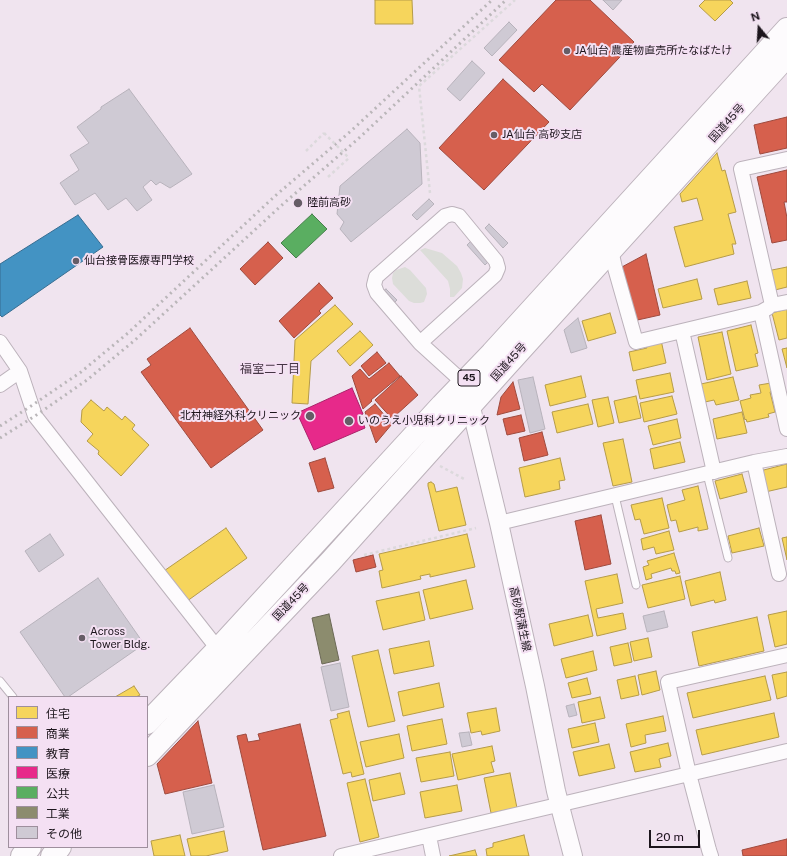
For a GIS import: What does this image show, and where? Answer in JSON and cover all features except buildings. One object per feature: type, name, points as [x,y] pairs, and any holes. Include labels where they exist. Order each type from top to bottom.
[{"type":"highway","name":"国道45号","points":[[148,722],[218,649],[464,383],[787,29]]},
{"type":"highway","name":"国道45号","points":[[148,754],[330,562],[471,404],[787,56]]},
{"type":"highway","points":[[22,856],[29,848]]},
{"type":"highway","points":[[52,856],[59,848]]},
{"type":"street","points":[[787,159],[741,169],[767,309],[787,429]]},
{"type":"street","points":[[420,343],[494,275],[498,268],[496,261],[459,216],[452,214],[445,216],[376,277],[374,285],[377,293],[420,343],[464,383]]},
{"type":"street","points":[[611,250],[636,342],[767,309],[787,302]]},
{"type":"street","points":[[682,331],[710,473]]},
{"type":"street","points":[[0,342],[20,371],[35,416],[218,649]]},
{"type":"street","points":[[0,385],[20,371]]},
{"type":"street","name":"高砂駅蒲生線","points":[[464,383],[471,404],[499,523],[560,805],[573,856]]},
{"type":"street","points":[[499,523],[754,462],[787,456]]},
{"type":"street","points":[[754,462],[779,574]]},
{"type":"street","points":[[712,856],[709,850],[689,774],[668,682],[787,655]]},
{"type":"street","points":[[341,856],[787,751]]},
{"type":"street","points":[[429,836],[433,856]]},
{"type":"lane","points":[[710,473],[728,558]]},
{"type":"lane","points":[[616,496],[636,585]]},
{"type":"lane","points":[[0,681],[12,696]]},
{"type":"path","points":[[430,193],[419,86],[515,0]]},
{"type":"path","points":[[306,151],[324,133],[349,158],[328,177]]},
{"type":"path","points":[[364,555],[476,528]]},
{"type":"shaded area","points":[[425,248],[442,253],[457,266],[463,279],[462,288],[454,297],[450,297],[448,281],[420,250]]},
{"type":"shaded area","points":[[405,267],[410,270],[426,288],[427,294],[424,302],[414,303],[409,301],[393,284],[393,273],[396,270]]},
{"type":"railway","points":[[0,426],[81,372],[128,333],[275,196],[351,131],[492,0]]},
{"type":"railway","points":[[0,438],[87,380],[135,340],[283,204],[358,139],[506,0]]},
{"type":"place","name":"JA仙台 農産物直売所たなばたけ","points":[[567,51]]},
{"type":"place","name":"JA仙台 高砂支店","points":[[494,135]]},
{"type":"place","name":"陸前高砂","points":[[298,203]]},
{"type":"place","name":"仙台接骨医療専門学校","points":[[76,261]]},
{"type":"place","name":"北村神経外科クリニック","points":[[310,416]]},
{"type":"place","name":"いのうえ小児科クリニック","points":[[349,421]]},
{"type":"place","name":"Across Tower Bldg.","points":[[82,638]]},
{"type":"district","name":"福室二丁目","points":[[270,369]]}]
